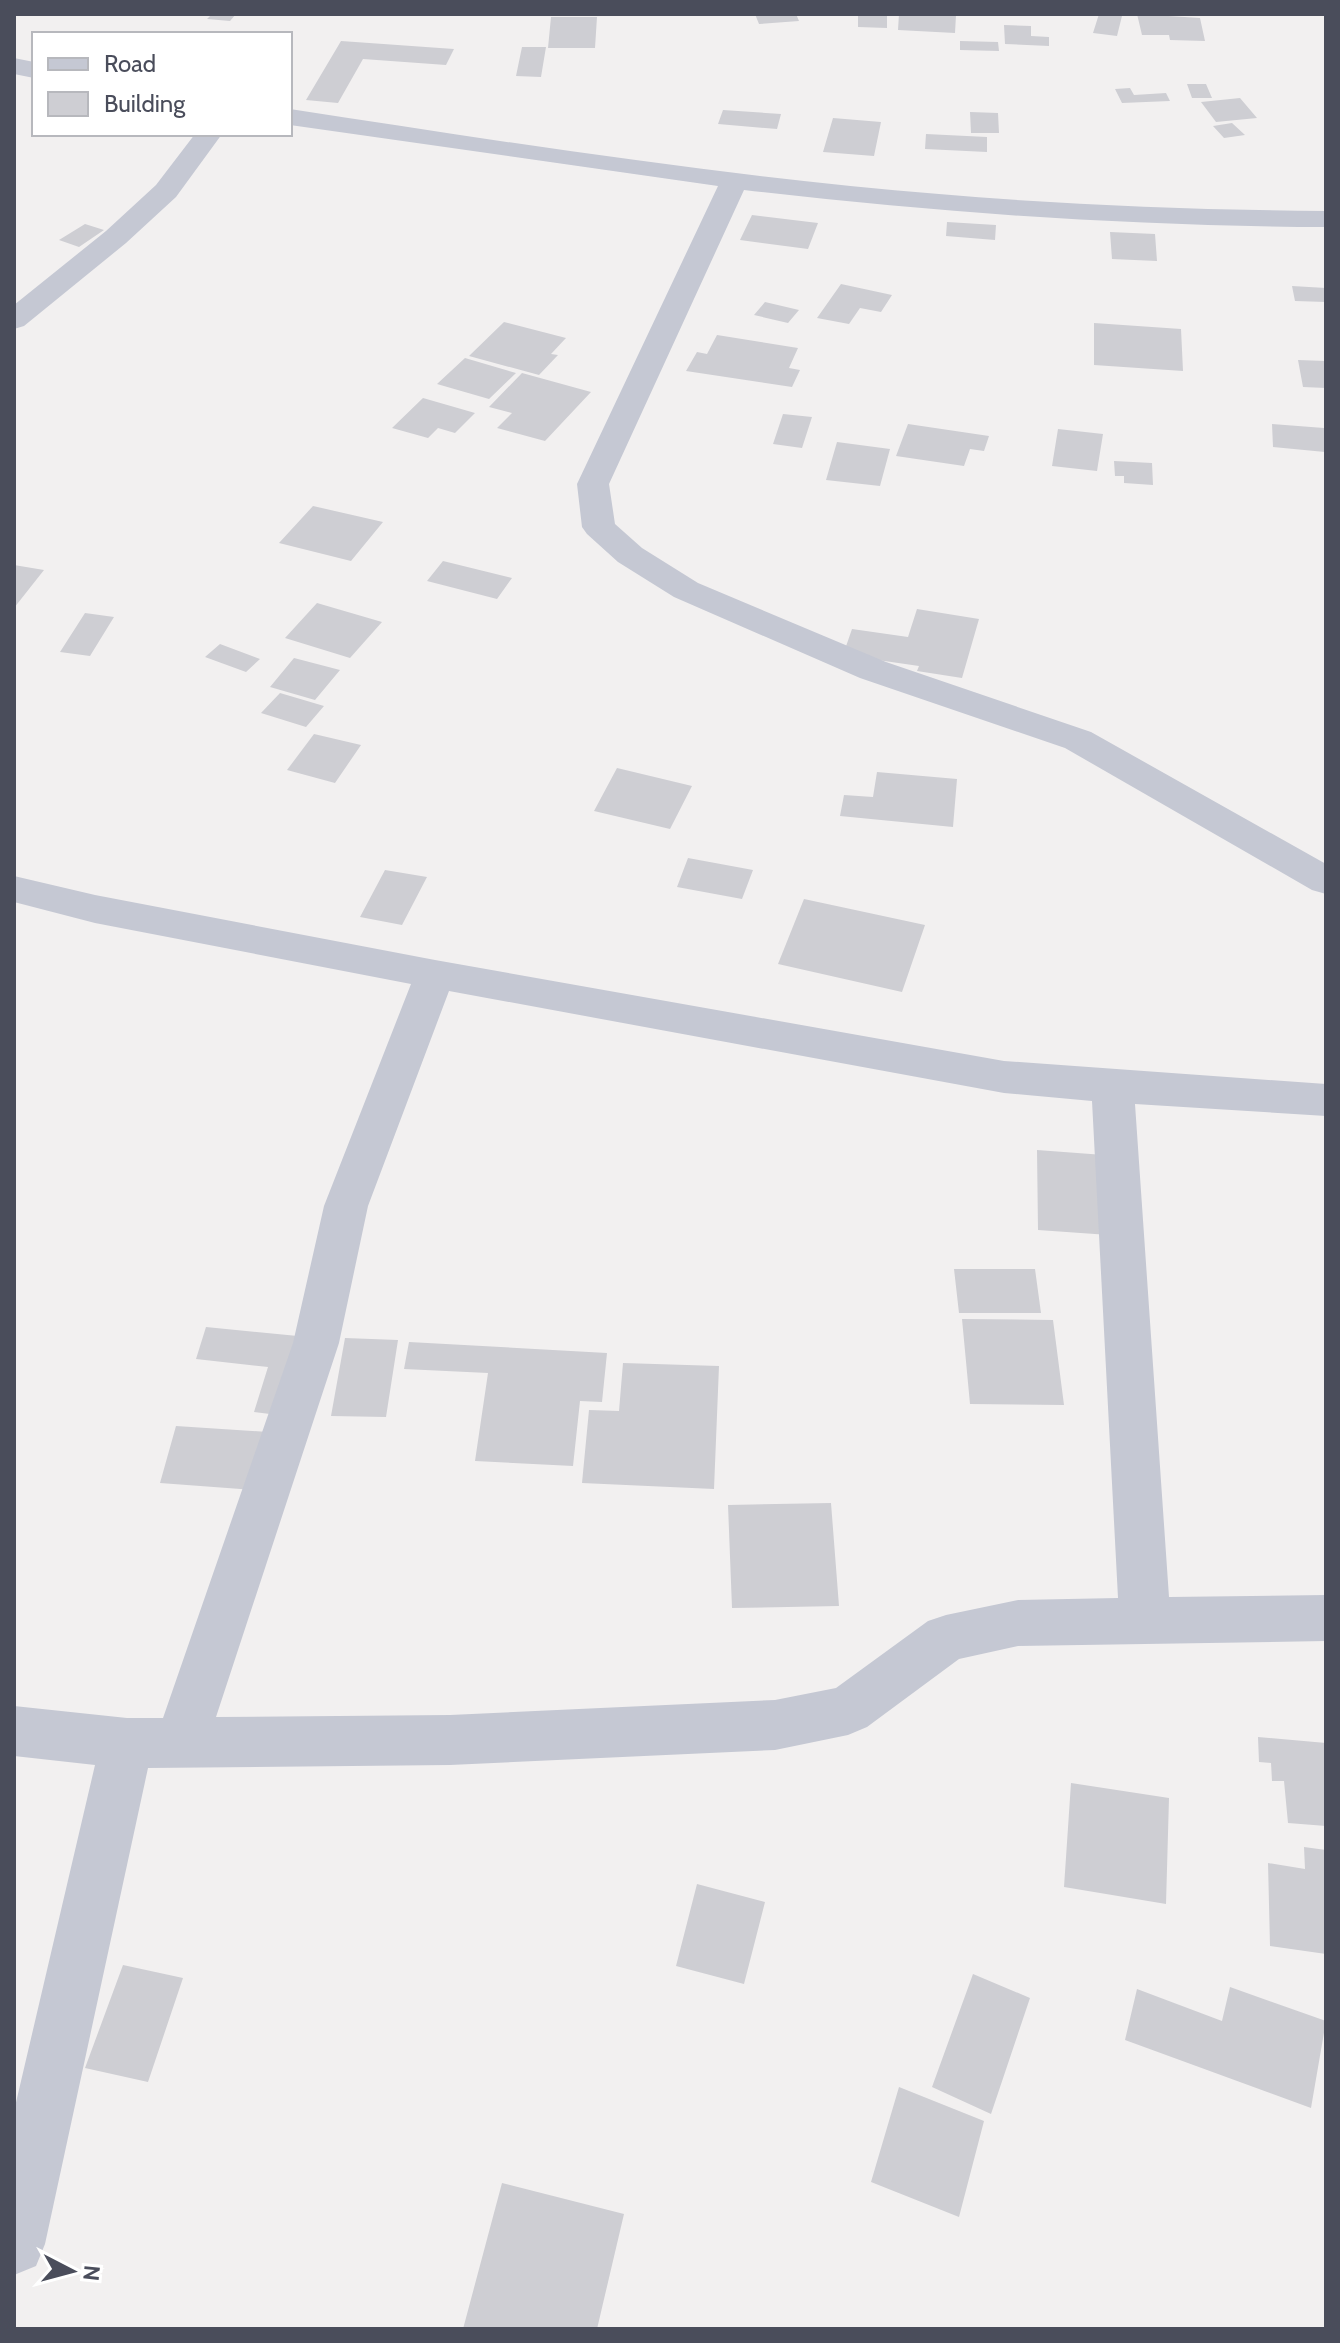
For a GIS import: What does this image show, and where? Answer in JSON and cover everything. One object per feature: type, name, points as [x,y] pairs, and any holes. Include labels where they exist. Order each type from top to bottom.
[{"type":"street","points":[[292,117],[734,181],[1084,215],[1326,219]]},
{"type":"street","points":[[14,320],[116,237],[166,191],[207,136]]},
{"type":"street","points":[[734,181],[593,484],[599,527],[630,555],[686,590],[873,670],[1078,740],[1326,881]]},
{"type":"street","points":[[14,889],[95,909],[435,974],[1004,1077],[1326,1100]]},
{"type":"street","points":[[14,2244],[154,1742],[316,1343],[346,1206],[435,974]]},
{"type":"street","points":[[1113,1087],[1145,1621]]},
{"type":"street","points":[[14,1731],[154,1742],[450,1740],[775,1725],[848,1710],[946,1638],[1018,1623],[1326,1618]]},
{"type":"building","points":[[212,14],[236,14],[230,21],[207,19]]},
{"type":"building","points":[[755,14],[796,14],[799,21],[759,24]]},
{"type":"building","points":[[858,14],[887,14],[887,28],[858,27]]},
{"type":"building","points":[[899,14],[956,15],[955,33],[898,30]]},
{"type":"building","points":[[1099,14],[1122,16],[1117,36],[1093,33]]},
{"type":"building","points":[[1137,14],[1200,18],[1205,41],[1170,40],[1169,35],[1142,35]]},
{"type":"building","points":[[551,17],[597,17],[595,48],[548,48]]},
{"type":"building","points":[[1004,25],[1031,26],[1031,36],[1049,37],[1049,46],[1005,44]]},
{"type":"building","points":[[341,41],[454,49],[446,65],[363,59],[338,103],[306,100]]},
{"type":"building","points":[[960,41],[998,42],[999,51],[960,50]]},
{"type":"building","points":[[522,47],[546,47],[541,77],[516,76]]},
{"type":"building","points":[[1187,84],[1206,84],[1212,98],[1192,98]]},
{"type":"building","points":[[1130,88],[1134,95],[1166,93],[1170,101],[1122,103],[1115,89]]},
{"type":"building","points":[[1240,98],[1257,118],[1216,122],[1201,102]]},
{"type":"building","points":[[723,110],[781,114],[777,129],[718,124]]},
{"type":"building","points":[[970,112],[998,113],[999,133],[971,133]]},
{"type":"building","points":[[833,118],[881,122],[874,156],[823,152]]},
{"type":"building","points":[[1232,123],[1245,135],[1224,138],[1213,126]]},
{"type":"building","points":[[926,134],[987,137],[987,152],[925,149]]},
{"type":"building","points":[[752,215],[818,223],[808,249],[740,240]]},
{"type":"building","points":[[947,222],[996,225],[995,240],[946,236]]},
{"type":"building","points":[[85,224],[104,230],[79,247],[59,240]]},
{"type":"building","points":[[1110,232],[1155,234],[1157,261],[1112,259]]},
{"type":"building","points":[[841,284],[892,295],[881,312],[860,308],[849,324],[817,318]]},
{"type":"building","points":[[1292,286],[1326,288],[1326,302],[1295,301]]},
{"type":"building","points":[[765,302],[799,310],[788,323],[754,315]]},
{"type":"building","points":[[504,322],[566,338],[551,354],[558,355],[539,375],[469,356]]},
{"type":"building","points":[[1094,323],[1181,329],[1183,371],[1094,365]]},
{"type":"building","points":[[717,335],[798,348],[789,368],[800,370],[792,387],[686,371],[697,352],[707,354]]},
{"type":"building","points":[[465,358],[516,373],[489,399],[437,384]]},
{"type":"building","points":[[1298,360],[1326,361],[1326,388],[1303,387]]},
{"type":"building","points":[[522,373],[591,392],[545,441],[497,428],[512,413],[489,407]]},
{"type":"building","points":[[423,398],[475,413],[455,433],[438,428],[428,438],[392,428]]},
{"type":"building","points":[[783,414],[812,417],[802,448],[773,444]]},
{"type":"building","points":[[908,424],[989,436],[984,451],[970,449],[964,466],[896,456]]},
{"type":"building","points":[[1272,424],[1324,428],[1325,452],[1273,447]]},
{"type":"building","points":[[1058,429],[1103,434],[1097,471],[1052,466]]},
{"type":"building","points":[[837,442],[890,449],[880,486],[826,480]]},
{"type":"building","points":[[1114,461],[1152,463],[1153,485],[1124,483],[1124,476],[1115,476]]},
{"type":"building","points":[[313,506],[383,522],[351,561],[279,543]]},
{"type":"building","points":[[443,561],[512,578],[497,599],[427,581]]},
{"type":"building","points":[[14,565],[44,570],[14,608]]},
{"type":"building","points":[[317,603],[382,622],[350,658],[285,638]]},
{"type":"building","points":[[917,609],[979,619],[962,678],[917,671],[919,666],[843,655],[852,629],[908,637]]},
{"type":"building","points":[[85,613],[114,617],[90,656],[60,652]]},
{"type":"building","points":[[220,644],[260,659],[246,672],[205,657]]},
{"type":"building","points":[[294,658],[340,670],[315,700],[270,687]]},
{"type":"building","points":[[280,693],[324,706],[306,727],[261,713]]},
{"type":"building","points":[[314,734],[361,745],[335,783],[287,770]]},
{"type":"building","points":[[617,768],[692,786],[670,829],[594,811]]},
{"type":"building","points":[[877,772],[957,779],[953,827],[840,816],[844,795],[873,797]]},
{"type":"building","points":[[688,858],[753,870],[742,899],[677,887]]},
{"type":"building","points":[[385,870],[427,877],[402,925],[360,917]]},
{"type":"building","points":[[804,899],[925,925],[902,992],[778,964]]},
{"type":"building","points":[[1037,1150],[1104,1155],[1109,1235],[1038,1230]]},
{"type":"building","points":[[954,1269],[1035,1269],[1041,1313],[959,1313]]},
{"type":"building","points":[[962,1319],[1053,1320],[1064,1405],[970,1404]]},
{"type":"building","points":[[206,1327],[308,1337],[286,1416],[254,1412],[268,1367],[196,1359]]},
{"type":"building","points":[[345,1338],[398,1340],[386,1417],[331,1416]]},
{"type":"building","points":[[409,1342],[607,1353],[602,1402],[580,1401],[573,1466],[475,1461],[488,1373],[404,1369]]},
{"type":"building","points":[[623,1363],[719,1366],[714,1489],[582,1483],[589,1410],[619,1411]]},
{"type":"building","points":[[176,1426],[268,1432],[254,1490],[160,1483]]},
{"type":"building","points":[[831,1503],[839,1606],[732,1608],[728,1505]]},
{"type":"building","points":[[1258,1737],[1326,1743],[1326,1826],[1288,1823],[1284,1781],[1272,1781],[1271,1763],[1259,1762]]},
{"type":"building","points":[[1071,1783],[1169,1798],[1166,1904],[1064,1887]]},
{"type":"building","points":[[1304,1847],[1326,1850],[1326,1954],[1270,1946],[1268,1863],[1305,1869]]},
{"type":"building","points":[[697,1884],[765,1902],[744,1984],[676,1966]]},
{"type":"building","points":[[123,1965],[183,1978],[148,2082],[85,2068]]},
{"type":"building","points":[[973,1974],[1030,1998],[991,2114],[932,2087]]},
{"type":"building","points":[[1230,1987],[1326,2021],[1311,2108],[1125,2040],[1137,1989],[1222,2021]]},
{"type":"building","points":[[899,2087],[984,2121],[959,2217],[871,2182]]},
{"type":"building","points":[[502,2183],[624,2214],[597,2329],[463,2329]]}]
